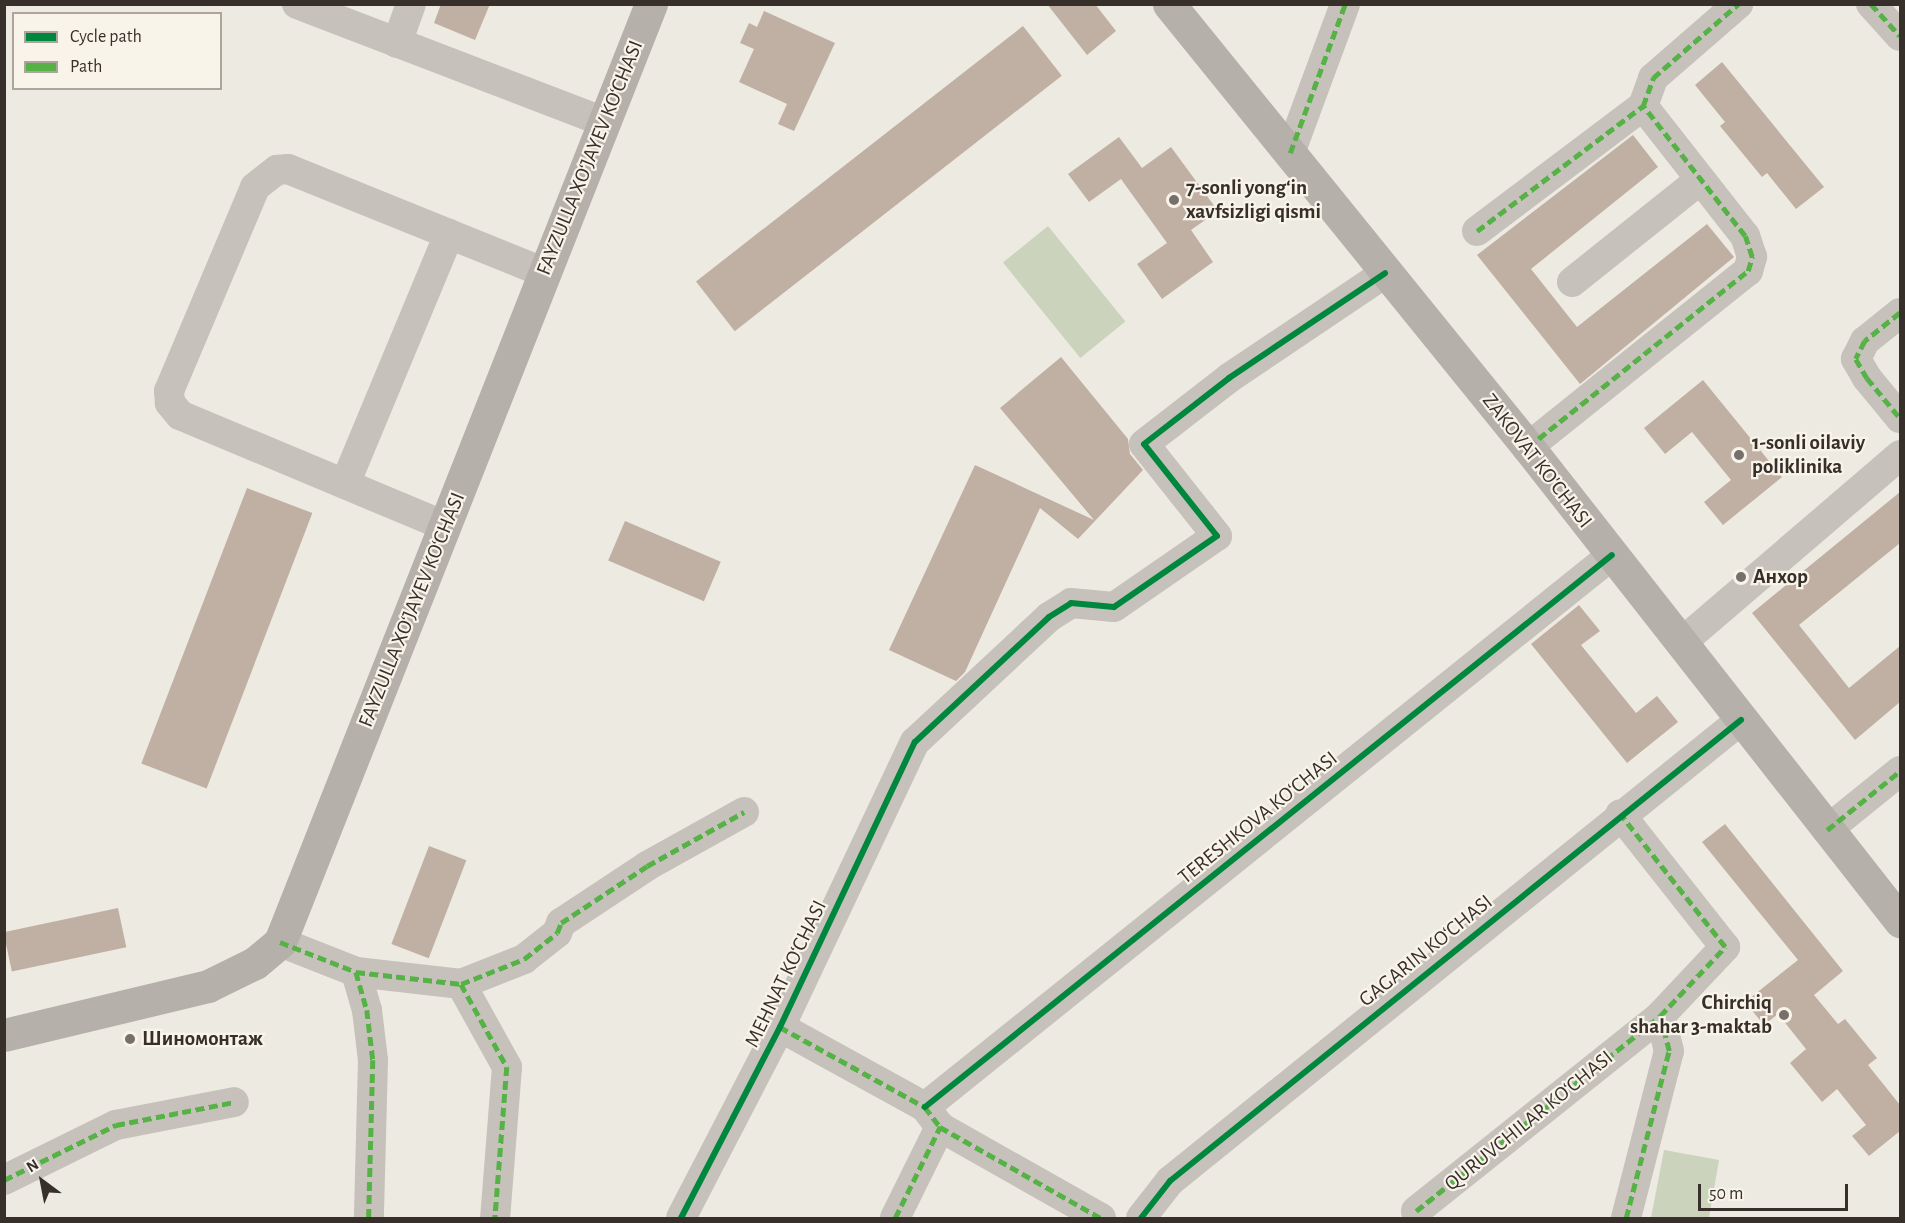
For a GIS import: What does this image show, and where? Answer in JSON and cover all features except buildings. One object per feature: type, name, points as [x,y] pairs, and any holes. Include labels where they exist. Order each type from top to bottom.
[{"type":"main road","name":"FAYZULLA XO‘JAYEV KO‘CHASI","points":[[280,942],[651,4]]},
{"type":"main road","name":"ZAKOVAT KO'CHASI","points":[[1169,4],[1528,447],[1900,921]]},
{"type":"main road","points":[[4,1035],[201,989],[239,972],[280,942]]},
{"type":"street","points":[[297,4],[604,122]]},
{"type":"street","points":[[397,42],[411,4]]},
{"type":"street","points":[[1290,153],[1345,4]]},
{"type":"street","points":[[1477,231],[1643,106],[1653,78],[1738,4]]},
{"type":"street","points":[[1871,4],[1900,36]]},
{"type":"street","points":[[1528,447],[1748,271],[1752,257],[1745,236],[1643,106]]},
{"type":"street","points":[[445,526],[180,415],[170,403],[169,391],[255,187],[277,170],[288,169],[545,273]]},
{"type":"street","points":[[1572,282],[1700,180]]},
{"type":"street","points":[[345,484],[449,234]]},
{"type":"street","name":"MEHNAT KO‘CHASI","points":[[681,1218],[780,1027],[915,742],[1049,617],[1071,603],[1114,607],[1216,536],[1144,444],[1229,378],[1385,273]]},
{"type":"street","points":[[1900,313],[1865,341],[1856,359],[1867,378],[1900,418]]},
{"type":"street","points":[[1681,643],[1900,455]]},
{"type":"street","name":"TERESHKOVA KO‘CHASI","points":[[895,1218],[932,1117],[1612,555]]},
{"type":"street","name":"GAGARIN KO‘CHASI","points":[[1141,1218],[1170,1181],[1620,814],[1741,720]]},
{"type":"street","points":[[1827,830],[1900,771]]},
{"type":"street","points":[[280,942],[356,972],[461,984],[524,959],[557,933],[561,923],[648,866],[744,812]]},
{"type":"street","name":"QURUVCHILAR KO‘CHASI","points":[[1416,1211],[1660,1016],[1725,947],[1620,814]]},
{"type":"street","points":[[356,972],[367,1010],[373,1060],[369,1218]]},
{"type":"street","points":[[461,984],[507,1067],[495,1218]]},
{"type":"street","points":[[1626,1218],[1669,1051],[1660,1016]]},
{"type":"street","points":[[780,1027],[1101,1218]]},
{"type":"street","points":[[4,1180],[116,1125],[234,1102]]},
{"type":"green space","points":[[1048,226],[1125,322],[1080,358],[1003,263]]},
{"type":"green space","points":[[1664,1150],[1719,1160],[1709,1218],[1651,1218]]},
{"type":"marked path","points":[[1290,153],[1345,4]]},
{"type":"marked path","points":[[1477,231],[1643,106],[1653,78],[1738,4]]},
{"type":"marked path","points":[[1871,4],[1900,36]]},
{"type":"marked path","points":[[1528,447],[1748,271],[1752,257],[1745,236],[1643,106]]},
{"type":"marked path","points":[[1900,313],[1865,341],[1856,359],[1867,378],[1900,418]]},
{"type":"marked path","points":[[1827,830],[1900,771]]},
{"type":"marked path","points":[[461,984],[524,959],[557,933],[561,923],[647,866],[744,812]]},
{"type":"marked path","points":[[1416,1211],[1660,1016],[1725,947],[1620,814]]},
{"type":"marked path","points":[[280,942],[356,972],[367,1010],[373,1060],[369,1218]]},
{"type":"marked path","points":[[356,972],[461,984],[507,1067],[495,1218]]},
{"type":"marked path","points":[[1626,1218],[1669,1051],[1660,1016]]},
{"type":"marked path","points":[[780,1027],[925,1107],[940,1127],[1101,1218]]},
{"type":"marked path","points":[[4,1180],[116,1125],[234,1102]]},
{"type":"marked path","points":[[895,1218],[940,1127]]},
{"type":"cycle path","points":[[681,1218],[780,1027],[915,742],[1049,617],[1071,603],[1114,607],[1217,536],[1144,444],[1229,378],[1385,273]]},
{"type":"cycle path","points":[[925,1107],[1612,555]]},
{"type":"cycle path","points":[[1141,1218],[1170,1181],[1741,720]]},
{"type":"place","name":"7-sonli yong‘in xavfsizligi qismi","points":[[1174,200]]},
{"type":"place","name":"1-sonli oilaviy poliklinika","points":[[1739,455]]},
{"type":"place","name":"Анхор","points":[[1741,577]]},
{"type":"place","name":"Chirchiq shahar 3-maktab","points":[[1784,1015]]},
{"type":"place","name":"Шиномонтаж","points":[[130,1039]]}]
